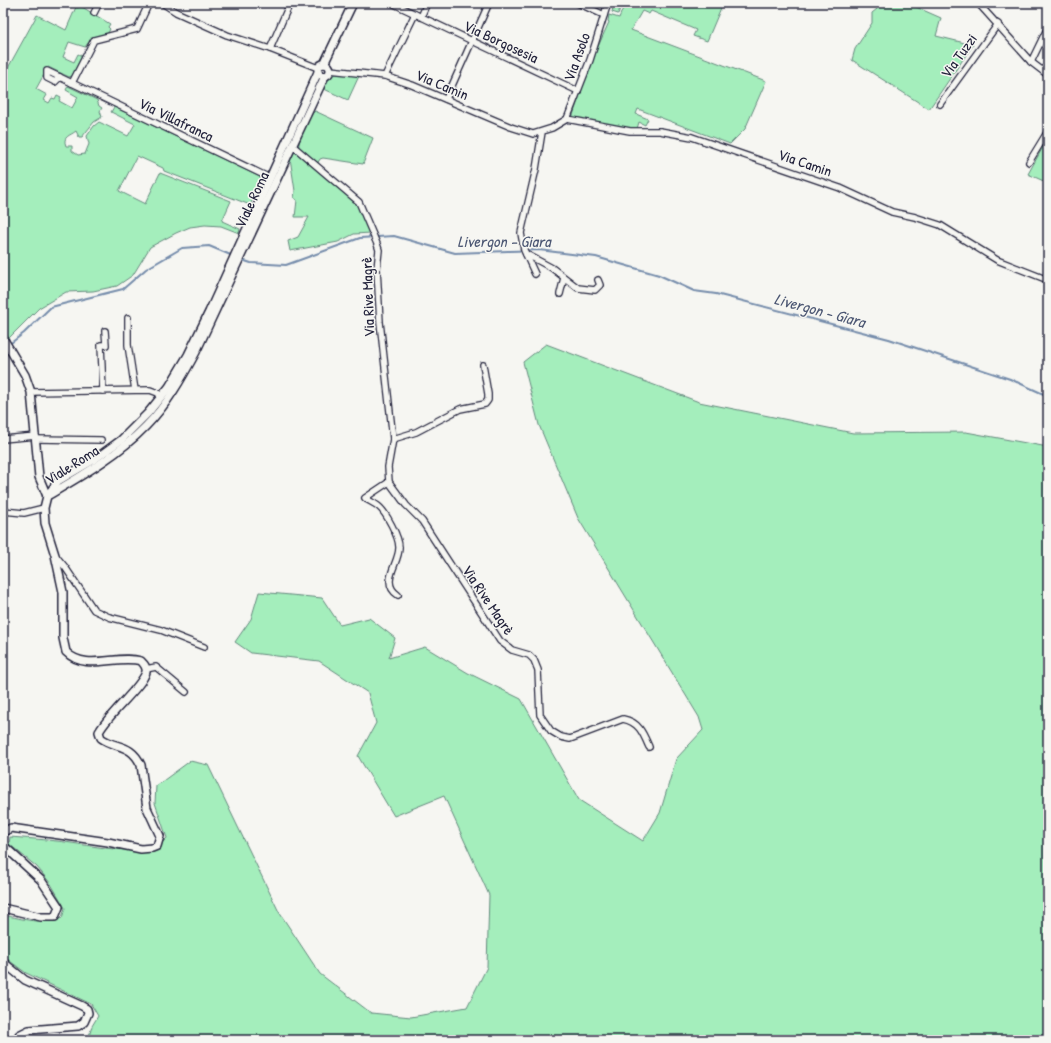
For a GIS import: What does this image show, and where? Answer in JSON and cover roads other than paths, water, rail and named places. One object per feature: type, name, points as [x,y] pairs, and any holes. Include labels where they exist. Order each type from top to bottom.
[{"type":"main road","points":[[323,72],[319,65],[324,64],[353,5]]},
{"type":"main road","name":"Viale Roma","points":[[47,496],[58,481],[95,459],[121,440],[161,397],[188,355],[218,298],[323,72]]},
{"type":"main road","name":"Viale Roma","points":[[47,496],[88,473],[124,447],[147,425],[182,378],[196,352],[218,298]]},
{"type":"main road","points":[[3,832],[11,828],[108,842],[141,849],[157,846],[160,836],[147,808],[142,770],[138,759],[126,748],[101,738],[100,732],[109,717],[140,682],[146,673],[146,669],[141,661],[132,659],[86,662],[77,660],[66,652],[63,638],[63,592],[55,555],[45,523],[44,508],[47,496],[39,477],[31,392],[25,375],[4,340]]},
{"type":"main road","points":[[3,845],[41,880],[59,907],[56,917],[48,918],[3,908]]},
{"type":"main road","points":[[3,962],[25,980],[82,1006],[87,1009],[88,1013],[84,1022],[78,1026],[29,1030],[19,1035],[18,1040]]},
{"type":"street","points":[[94,13],[99,3]]},
{"type":"street","points":[[72,83],[94,40],[137,29],[149,3]]},
{"type":"street","name":"Via Camin","points":[[162,3],[171,5],[227,35],[270,49],[323,72],[386,76],[511,127],[533,134],[552,128],[567,119],[630,130],[660,131],[692,137],[840,188],[886,210],[940,225],[996,260],[1048,280]]},
{"type":"street","points":[[270,49],[290,3]]},
{"type":"street","points":[[343,3],[353,5]]},
{"type":"street","name":"Via Borgosesia","points":[[392,3],[578,91]]},
{"type":"street","points":[[386,76],[418,15],[427,3]]},
{"type":"street","points":[[446,100],[489,3]]},
{"type":"street","points":[[578,3],[604,15]]},
{"type":"street","name":"Via Asolo","points":[[567,119],[590,60],[608,3]]},
{"type":"street","points":[[978,3],[985,6],[998,24],[1031,62],[1048,75]]},
{"type":"street","name":"Via Tuzzi","points":[[940,104],[998,24]]},
{"type":"street","points":[[1031,62],[1048,26]]},
{"type":"street","name":"Via Villafranca","points":[[60,77],[273,179]]},
{"type":"street","points":[[1029,162],[1048,131]]},
{"type":"street","points":[[535,274],[522,241],[523,220],[536,169],[542,132]]},
{"type":"street","name":"Via Rive Magrè","points":[[289,144],[359,202],[379,250],[377,288],[393,439],[388,467],[389,482],[406,505],[422,521],[500,641],[512,650],[529,655],[537,665],[540,715],[551,731],[561,737],[570,739],[623,719],[630,720],[642,730],[649,747]]},
{"type":"street","points":[[526,254],[552,268],[578,288],[591,291],[599,287],[600,282],[598,280]]},
{"type":"street","points":[[560,294],[564,278]]},
{"type":"street","points":[[128,318],[128,345],[135,390]]},
{"type":"street","points":[[103,391],[101,345],[106,345],[105,331]]},
{"type":"street","points":[[393,439],[416,432],[460,409],[484,404],[488,400],[488,394],[483,365]]},
{"type":"street","points":[[31,392],[135,390],[153,391],[161,397]]},
{"type":"street","points":[[3,439],[36,437],[101,440]]},
{"type":"street","points":[[389,482],[365,498],[378,506],[397,537],[399,547],[390,583],[393,591],[398,595]]},
{"type":"street","points":[[3,511],[24,513],[44,508]]},
{"type":"street","points":[[55,555],[65,567],[94,610],[109,616],[167,632],[204,647]]},
{"type":"street","points":[[146,669],[156,667],[186,692]]},
{"type":"waterway","name":"Livergon - Giara","points":[[242,260],[251,263],[286,265],[360,238],[394,236],[455,253],[539,250],[596,257],[659,275],[694,291],[716,294],[889,339],[1010,379],[1048,396]]},
{"type":"waterway","name":"Livergon - Giara","points":[[3,349],[24,333],[51,307],[123,289],[146,269],[182,248],[209,246],[233,256]]}]
